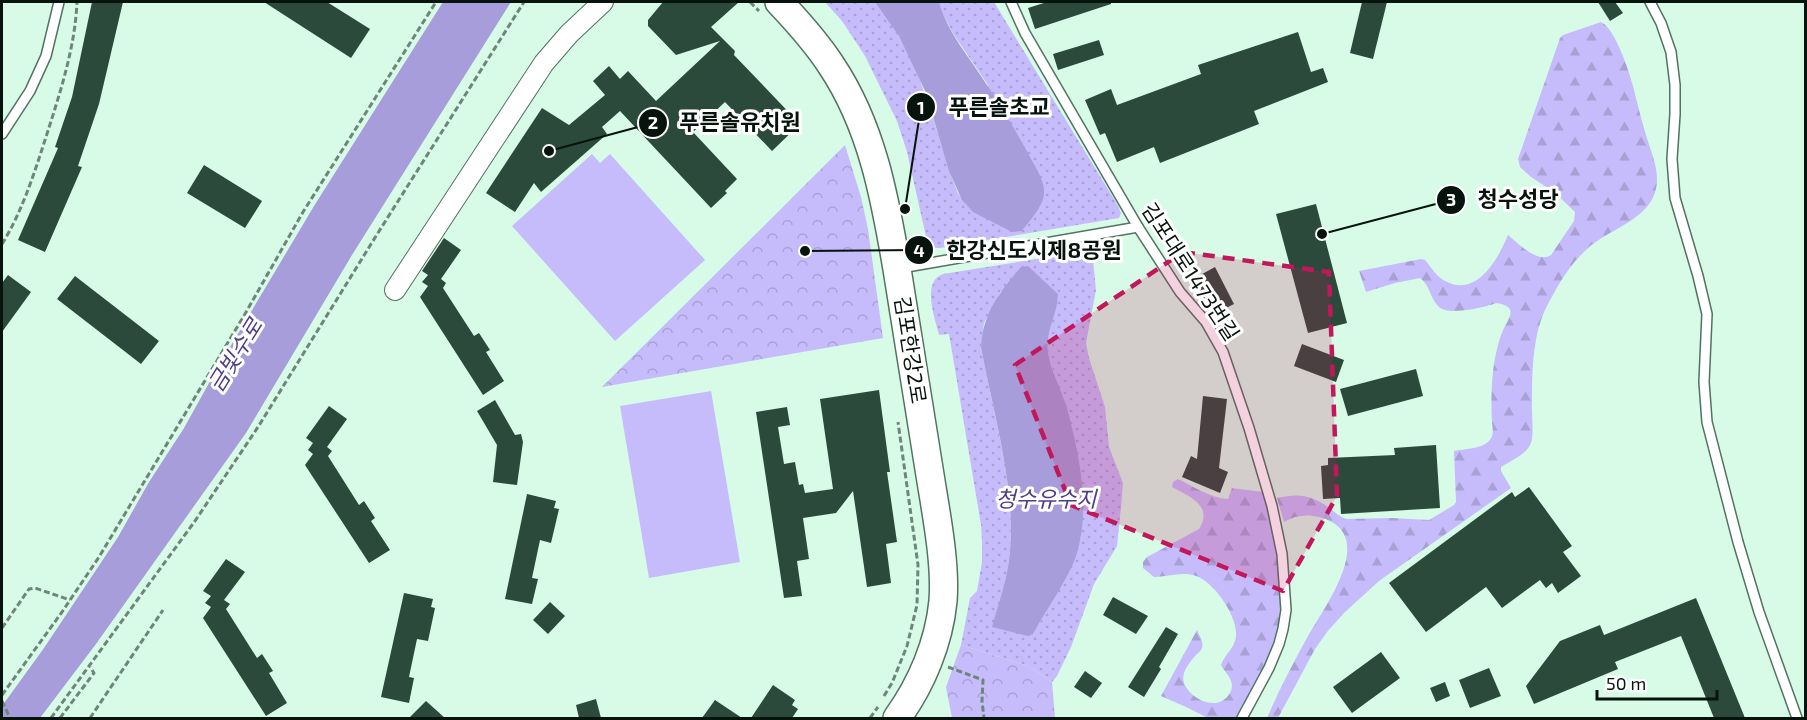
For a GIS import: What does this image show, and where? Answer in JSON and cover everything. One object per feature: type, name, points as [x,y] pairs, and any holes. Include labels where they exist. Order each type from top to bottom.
[{"type":"street","points":[[395,290],[544,63],[569,34],[603,2]]},
{"type":"street","name":"김포한강2로","points":[[772,9],[818,47],[833,67],[852,102],[875,162],[891,231],[938,528],[944,584],[939,625],[930,655],[912,696],[897,718]]},
{"type":"lane","points":[[2,134],[38,75],[46,56],[59,2]]},
{"type":"lane","name":"김포대로1473번길","points":[[1011,2],[1025,33],[1138,227],[1180,292],[1206,322],[1223,352],[1249,428],[1272,506],[1282,555],[1286,610],[1279,644],[1242,718]]},
{"type":"lane","points":[[1650,2],[1661,23],[1671,52],[1675,95],[1672,159],[1675,198],[1707,314],[1704,382],[1707,422],[1743,562],[1797,718]]},
{"type":"lane","points":[[897,268],[1138,227]]},
{"type":"path","points":[[2,244],[32,180],[57,103],[74,36],[77,2]]},
{"type":"path","points":[[2,696],[99,557],[303,212],[436,2]]},
{"type":"path","points":[[51,718],[195,520],[258,427],[524,2]]},
{"type":"path","points":[[750,2],[772,9]]},
{"type":"path","points":[[870,718],[900,666],[917,605],[918,565],[897,414]]},
{"type":"path","points":[[2,628],[29,589],[35,588],[70,600]]},
{"type":"path","points":[[90,718],[163,610]]},
{"type":"path","points":[[60,718],[94,673],[90,667]]},
{"type":"path","points":[[946,667],[983,680],[984,718]]},
{"type":"path","points":[[2,701],[10,718]]},
{"type":"highlighted area","points":[[1183,252],[1329,272],[1337,496],[1283,591],[1071,505],[1015,365]]},
{"type":"green space","points":[[825,2],[875,2],[891,22],[915,68],[957,191],[967,205],[983,216],[988,85],[954,35],[941,11],[939,2],[994,2],[1117,204],[1121,213],[1119,218],[940,248],[930,246],[897,121],[865,56],[842,21]]},
{"type":"green space","points":[[1601,22],[1616,41],[1631,79],[1656,168],[1655,193],[1641,213],[1596,242],[1580,256],[1563,278],[1545,310],[1534,354],[1533,430],[1530,445],[1525,452],[1501,467],[1511,488],[1379,581],[1344,613],[1315,649],[1278,718],[1267,718],[1297,656],[1335,590],[1343,572],[1347,554],[1346,538],[1337,526],[1319,517],[1310,516],[1301,516],[1284,522],[1277,498],[1305,496],[1324,504],[1347,519],[1429,520],[1456,502],[1454,451],[1482,446],[1491,439],[1492,435],[1491,399],[1494,366],[1500,337],[1510,317],[1508,307],[1497,303],[1466,310],[1449,311],[1435,303],[1426,284],[1420,278],[1366,292],[1359,271],[1421,259],[1425,260],[1445,281],[1456,285],[1467,284],[1476,280],[1492,265],[1508,235],[1534,255],[1546,257],[1551,255],[1574,221],[1575,212],[1554,192],[1520,167],[1518,159],[1560,38]]},
{"type":"green space","points":[[845,145],[868,229],[883,338],[602,387]]},
{"type":"green space","points":[[592,154],[600,163],[610,154],[705,260],[615,341],[512,226]]},
{"type":"green space","points":[[1092,250],[1096,290],[1086,343],[1105,407],[1109,447],[1123,483],[1121,507],[1117,546],[1094,584],[1071,647],[1052,682],[1028,666],[961,645],[970,598],[977,591],[982,562],[982,542],[949,334],[939,335],[931,301],[931,292],[936,278],[943,274]],"holes":[[[1001,291],[1058,298],[1049,327],[1048,355],[1072,429],[1083,497],[1081,536],[1069,570],[1033,634],[993,627],[1009,560],[1010,507],[1003,453],[981,347],[984,323]]]},
{"type":"green space","points":[[711,391],[740,562],[649,578],[620,406]]},
{"type":"green space","points":[[1178,479],[1221,498],[1228,499],[1232,488],[1263,492],[1268,510],[1279,568],[1278,625],[1266,663],[1237,718],[1208,718],[1161,696],[1197,630],[1202,641],[1202,648],[1185,670],[1183,679],[1188,690],[1203,701],[1214,703],[1225,699],[1232,689],[1231,681],[1221,665],[1234,644],[1235,624],[1219,594],[1196,576],[1186,574],[1154,577],[1143,568],[1143,562],[1147,557],[1199,529],[1203,521],[1204,514],[1198,503],[1172,487],[1173,482]]},
{"type":"green space","points":[[961,645],[1028,666],[1052,682],[1055,718],[952,718],[946,687]]},
{"type":"water","name":"금빛수로","points":[[443,2],[511,2],[352,255],[246,433],[96,644],[40,718],[2,718],[2,706],[44,648],[118,537],[314,206]]},
{"type":"water","points":[[875,2],[939,2],[947,24],[1003,110],[1042,181],[1044,196],[1042,202],[1022,231],[1012,232],[973,212],[962,200],[949,171],[926,93],[899,36]]},
{"type":"water","name":"청수유수지","points":[[1028,266],[1058,294],[1048,336],[1048,352],[1067,408],[1079,462],[1083,517],[1074,562],[1033,634],[1028,636],[992,627],[1009,560],[1010,508],[1003,453],[981,347],[985,323],[994,303],[1021,267]]},
{"type":"building","points":[[92,2],[123,2],[99,104],[78,166],[82,167],[45,252],[18,240],[58,148],[55,147],[72,97]]},
{"type":"building","points":[[264,2],[327,2],[370,29],[351,58]]},
{"type":"building","points":[[663,2],[739,2],[711,27],[735,51],[734,55],[800,124],[772,151],[725,102],[693,132],[737,179],[725,191],[727,193],[711,208],[620,111],[602,127],[607,134],[541,192],[534,183],[515,212],[486,193],[542,108],[569,125],[605,95],[593,81],[609,66],[620,79],[628,71],[656,101],[720,41],[676,55],[648,26],[648,20]]},
{"type":"building","points":[[1047,2],[1111,2],[1111,4],[1035,29],[1028,8]]},
{"type":"building","points":[[1362,2],[1387,2],[1373,59],[1350,53]]},
{"type":"building","points":[[1598,2],[1615,2],[1623,13],[1610,21]]},
{"type":"building","points":[[1298,32],[1311,72],[1323,68],[1328,82],[1254,111],[1259,124],[1160,163],[1154,147],[1117,162],[1105,133],[1100,135],[1085,100],[1111,89],[1117,105],[1201,74],[1198,65]]},
{"type":"building","points":[[1099,40],[1104,55],[1058,70],[1053,54]]},
{"type":"building","points":[[204,165],[262,201],[245,228],[187,193]]},
{"type":"building","points":[[1316,204],[1347,323],[1308,333],[1276,214]]},
{"type":"building","points":[[444,238],[461,250],[441,279],[446,283],[443,288],[474,336],[479,333],[490,350],[486,352],[504,381],[483,395],[420,297],[428,286],[422,282],[428,275],[422,271]]},
{"type":"building","points":[[1215,267],[1234,304],[1212,315],[1193,279]]},
{"type":"building","points":[[8,275],[31,292],[2,332],[2,283]]},
{"type":"building","points":[[75,276],[159,341],[141,364],[57,299]]},
{"type":"building","points":[[1302,344],[1344,360],[1336,382],[1294,366]]},
{"type":"building","points":[[1416,369],[1423,396],[1348,416],[1340,389]]},
{"type":"building","points":[[879,390],[897,542],[886,544],[891,583],[867,587],[853,491],[836,513],[803,518],[809,559],[797,561],[802,596],[784,598],[756,412],[787,407],[790,425],[778,427],[784,464],[795,462],[799,485],[803,484],[805,493],[833,489],[820,399]]},
{"type":"building","points":[[1203,396],[1227,399],[1219,468],[1228,472],[1220,493],[1182,477],[1191,456],[1197,459]]},
{"type":"building","points":[[495,400],[515,435],[521,434],[523,442],[517,485],[493,482],[497,445],[477,411]]},
{"type":"building","points":[[329,406],[347,419],[327,447],[332,451],[328,456],[359,505],[364,501],[375,518],[371,521],[390,550],[369,563],[305,465],[313,454],[308,450],[313,443],[306,438]]},
{"type":"building","points":[[1436,445],[1440,508],[1341,514],[1340,498],[1323,499],[1321,466],[1328,465],[1328,458],[1395,455],[1394,448]]},
{"type":"building","points":[[1529,487],[1572,546],[1563,552],[1581,576],[1558,593],[1552,583],[1546,588],[1540,580],[1502,608],[1486,587],[1426,632],[1389,583],[1512,492],[1515,497]]},
{"type":"building","points":[[527,494],[556,501],[554,508],[559,509],[551,543],[540,540],[532,578],[538,579],[532,604],[505,599]]},
{"type":"building","points":[[226,559],[245,572],[224,600],[230,604],[226,609],[257,658],[262,654],[273,671],[269,673],[287,703],[266,716],[203,618],[211,607],[205,603],[211,596],[203,591]]},
{"type":"building","points":[[404,593],[433,599],[431,607],[435,608],[428,641],[417,639],[409,677],[414,678],[409,703],[381,697]]},
{"type":"building","points":[[1113,597],[1148,616],[1136,634],[1103,615]]},
{"type":"building","points":[[1696,598],[1745,718],[1714,718],[1681,636],[1615,662],[1618,669],[1534,704],[1526,686],[1560,641],[1600,625],[1604,635]]},
{"type":"building","points":[[550,602],[565,616],[548,634],[533,620]]},
{"type":"building","points":[[1166,627],[1178,634],[1144,697],[1128,687]]},
{"type":"building","points":[[1381,652],[1400,678],[1352,713],[1333,687]]},
{"type":"building","points":[[1489,668],[1501,696],[1470,708],[1459,680]]},
{"type":"building","points":[[1085,671],[1102,683],[1091,698],[1074,687]]},
{"type":"building","points":[[1445,682],[1450,696],[1436,702],[1430,688]]},
{"type":"building","points":[[773,685],[795,700],[792,705],[798,709],[792,718],[751,718]]},
{"type":"building","points":[[596,699],[601,718],[579,718],[576,705]]},
{"type":"building","points":[[715,700],[742,718],[702,718]]},
{"type":"building","points":[[426,701],[445,718],[409,718]]},
{"type":"place","name":"푸른솔유치원","points":[[549,151]]},
{"type":"place","name":"푸른솔초교","points":[[905,209]]},
{"type":"place","name":"청수성당","points":[[1322,234]]},
{"type":"place","name":"한강신도시제8공원","points":[[805,251]]}]
